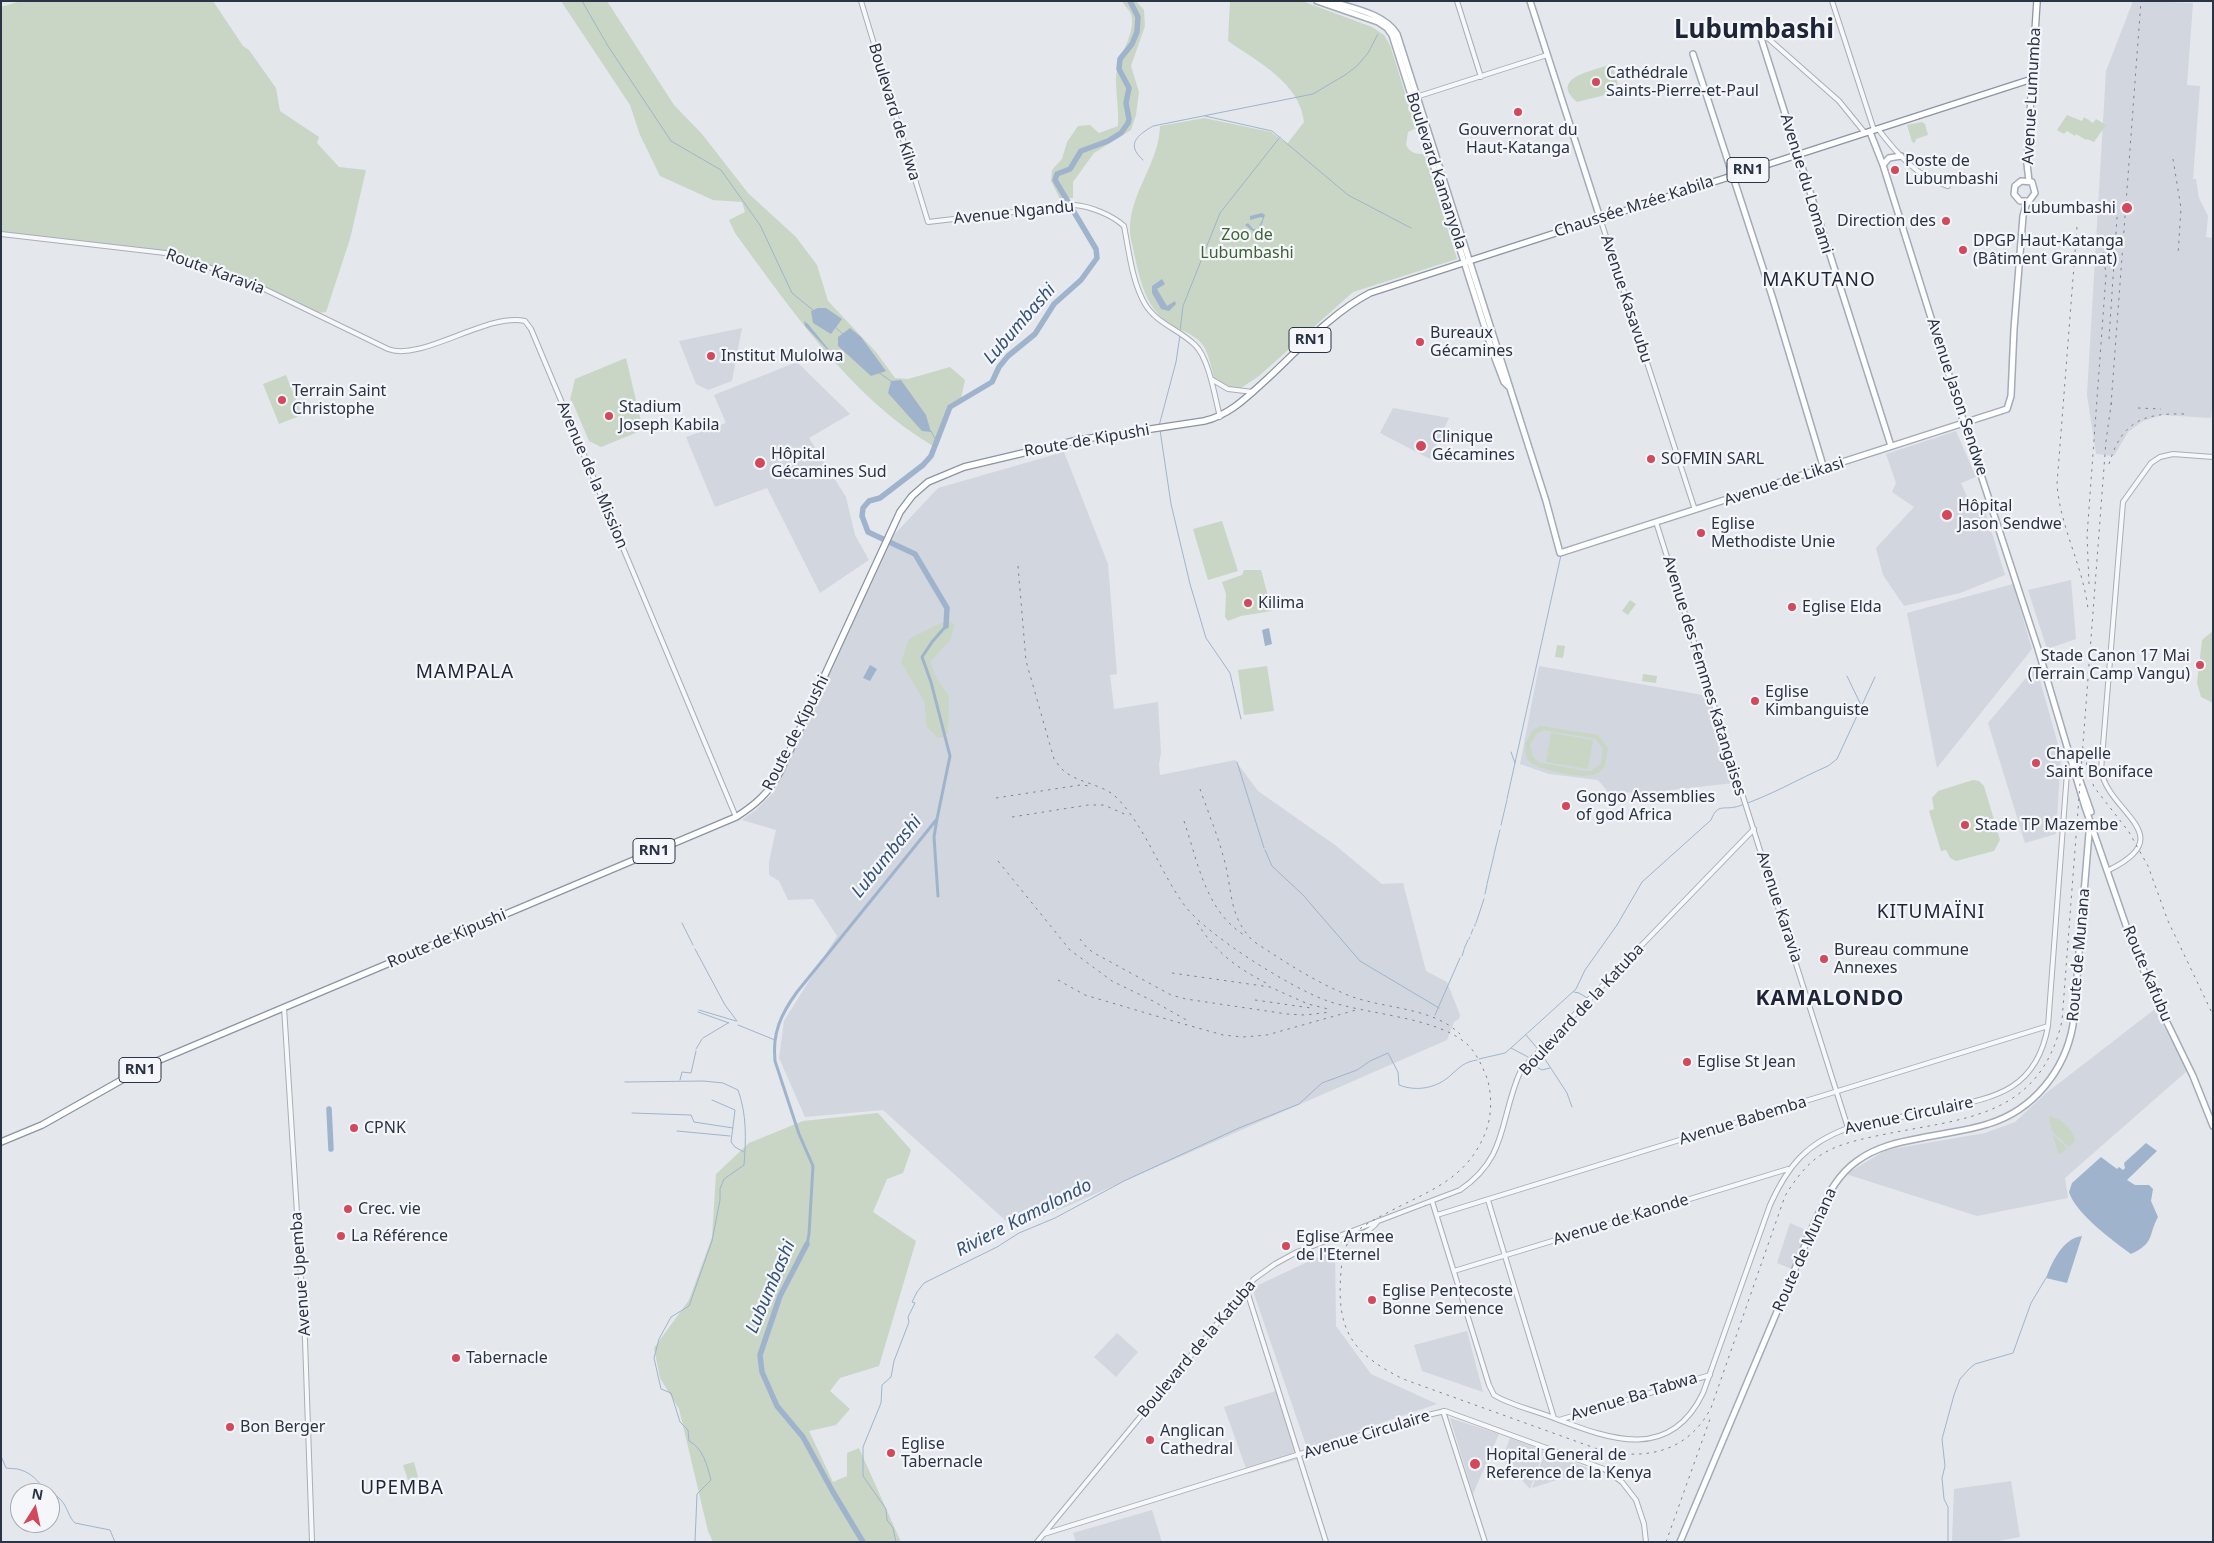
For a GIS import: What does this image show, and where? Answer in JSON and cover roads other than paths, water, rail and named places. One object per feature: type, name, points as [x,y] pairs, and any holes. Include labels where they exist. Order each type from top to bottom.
[{"type":"highway","name":"Avenue Lumumba","points":[[2033,1],[2036,10]]},
{"type":"highway","name":"Avenue Lumumba","points":[[2032,79],[2037,1]]},
{"type":"highway","name":"Chaussée Mzée Kabila","points":[[1467,260],[2032,79]]},
{"type":"highway","name":"Route de Kipushi","points":[[1,1142],[42,1125],[150,1064],[736,817],[755,804],[772,786],[900,512],[912,496],[928,482],[949,471],[1078,440],[1164,428],[1220,417],[1253,392],[1355,301],[1370,293],[1467,260]]},
{"type":"main road","name":"Boulevard Kamanyola","points":[[1317,1],[1378,22],[1389,30],[1395,41],[1415,97]]},
{"type":"main road","name":"Boulevard Kamanyola","points":[[1330,1],[1380,18],[1393,28],[1546,500],[1560,552]]},
{"type":"main road","name":"Avenue Kasavubu","points":[[1530,1],[1600,218]]},
{"type":"main road","name":"Avenue du Lomami","points":[[1761,34],[1797,154],[1891,446]]},
{"type":"main road","points":[[1693,54],[1772,296],[1824,469]]},
{"type":"main road","name":"Avenue Lumumba","points":[[2029,181],[2027,164],[2032,79]]},
{"type":"main road","name":"Avenue Jason Sendwe","points":[[1872,131],[2074,766],[2091,813],[2090,818]]},
{"type":"main road","points":[[1883,165],[1889,158],[1901,156]]},
{"type":"main road","points":[[2023,216],[2014,190],[2016,184],[2021,180],[2027,164]]},
{"type":"main road","points":[[2018,200],[2028,201],[2036,193],[2034,184],[2021,180]]},
{"type":"main road","points":[[2023,216],[2028,201]]},
{"type":"main road","name":"Avenue de Likasi","points":[[1560,552],[2007,409],[2012,379],[2023,216]]},
{"type":"main road","name":"Avenue Jason Sendwe","points":[[2074,766],[2075,776],[2090,818]]},
{"type":"main road","name":"Route Kafubu","points":[[2090,818],[2144,973],[2193,1076],[2213,1126]]},
{"type":"main road","name":"Route de Munana","points":[[1680,1542],[1816,1219],[1836,1181],[1858,1160],[1884,1147],[1988,1124],[2005,1117],[2035,1097],[2059,1066],[2069,1045],[2074,1025],[2090,818]]},
{"type":"street","name":"Boulevard de Kilwa","points":[[861,1],[928,222]]},
{"type":"street","points":[[1457,1],[1481,77]]},
{"type":"street","name":"Avenue Jason Sendwe","points":[[1832,1],[1872,131]]},
{"type":"street","points":[[1761,34],[1927,178],[1948,186]]},
{"type":"street","points":[[1415,97],[1547,55]]},
{"type":"street","name":"Avenue Ngandu","points":[[928,222],[1074,205],[1108,216],[1124,226],[1141,296],[1156,318],[1200,350],[1209,377]]},
{"type":"street","name":"Avenue Kasavubu","points":[[1600,218],[1695,510]]},
{"type":"street","name":"Route Karavia","points":[[1,234],[174,254],[256,285],[333,322]]},
{"type":"street","name":"Avenue de la Mission","points":[[333,322],[397,352],[494,324],[519,320],[528,324],[736,817]]},
{"type":"street","points":[[1209,377],[1228,388],[1253,392]]},
{"type":"street","points":[[1209,377],[1220,417]]},
{"type":"street","points":[[2109,870],[2126,862],[2133,856],[2140,843],[2140,832],[2106,785],[2101,770],[2122,505],[2152,463],[2160,457],[2173,454],[2213,457]]},
{"type":"street","name":"Avenue des Femmes Katangaises","points":[[1656,522],[1744,805],[1754,829]]},
{"type":"street","name":"Avenue Circulaire","points":[[1454,1271],[1488,1385],[1494,1395],[1615,1439],[1638,1440],[1654,1437],[1676,1426],[1698,1404],[1770,1205],[1788,1169],[1804,1152],[1828,1137],[1848,1128],[1997,1096],[2025,1076],[2035,1064],[2045,1043],[2048,1026],[2067,778],[2068,770],[2074,766]]},
{"type":"street","points":[[2067,778],[2070,774],[2075,776]]},
{"type":"street","name":"Avenue Karavia","points":[[1754,829],[1848,1128]]},
{"type":"street","name":"Boulevard de la Katuba","points":[[1037,1542],[1246,1288],[1275,1264],[1328,1240],[1342,1240],[1371,1229],[1378,1221],[1460,1190],[1481,1173],[1493,1158],[1510,1099],[1521,1070],[1754,829]]},
{"type":"street","name":"Avenue Upemba","points":[[284,1007],[306,1357],[312,1542]]},
{"type":"street","name":"Avenue Babemba","points":[[1437,1215],[2048,1026]]},
{"type":"street","name":"Avenue de Kaonde","points":[[1454,1271],[1788,1169]]},
{"type":"street","points":[[1432,1200],[1454,1271]]},
{"type":"street","points":[[1488,1200],[1556,1419]]},
{"type":"street","points":[[1246,1288],[1326,1542]]},
{"type":"street","name":"Avenue Ba Tabwa","points":[[1556,1419],[1710,1375]]},
{"type":"street","points":[[1443,1411],[1485,1542]]},
{"type":"street","name":"Avenue Circulaire","points":[[1044,1534],[1443,1411],[1556,1451],[1604,1470],[1614,1476],[1622,1482],[1636,1500],[1646,1530],[1646,1542]]},
{"type":"water","points":[[1262,213],[1265,215],[1259,232],[1254,232],[1245,225],[1248,223],[1253,229],[1258,229],[1263,218],[1250,220],[1250,216]]},
{"type":"water","points":[[1162,279],[1165,284],[1157,289],[1167,306],[1175,301],[1176,304],[1169,311],[1161,309],[1152,293],[1152,286]]},
{"type":"water","points":[[818,308],[826,308],[842,319],[831,334],[813,323],[811,311]]},
{"type":"water","points":[[804,321],[808,324],[839,362],[805,326]]},
{"type":"water","points":[[850,328],[861,337],[886,371],[871,376],[838,346],[838,337]]},
{"type":"water","points":[[901,380],[926,415],[931,432],[922,431],[888,393],[891,381]]},
{"type":"water","points":[[1269,628],[1272,644],[1265,646],[1262,630]]},
{"type":"water","points":[[870,665],[877,669],[870,681],[863,678]]},
{"type":"water","points":[[2146,1143],[2157,1151],[2127,1180],[2135,1185],[2149,1185],[2153,1189],[2151,1201],[2158,1217],[2150,1238],[2144,1246],[2131,1254],[2087,1218],[2069,1192],[2072,1183],[2101,1157],[2117,1169],[2119,1167],[2123,1170],[2125,1168],[2124,1163]]},
{"type":"water","points":[[2082,1236],[2067,1283],[2046,1278],[2051,1265],[2064,1246],[2069,1241]]},
{"type":"waterway","points":[[582,1],[608,46],[671,141],[721,170],[760,225],[792,293],[814,311]]},
{"type":"waterway","name":"Lubumbashi","points":[[946,626],[947,608],[915,554],[868,532],[862,516],[863,508],[869,501],[880,498],[923,465],[931,456],[950,407],[992,382],[999,367],[1008,356],[1035,334],[1054,304],[1081,280],[1097,258],[1096,249],[1055,180],[1057,174],[1070,169],[1081,151],[1108,141],[1121,133],[1128,123],[1126,103],[1129,88],[1119,69],[1120,59],[1132,44],[1137,32],[1138,17],[1130,1]]},
{"type":"waterway","points":[[1143,160],[1134,145],[1138,136],[1153,126],[1313,94],[1357,66],[1368,53],[1378,34]]},
{"type":"waterway","points":[[1205,116],[1272,131],[1348,195],[1411,228]]},
{"type":"waterway","points":[[1180,331],[1183,306],[1220,213],[1280,137]]},
{"type":"waterway","points":[[835,327],[843,334]]},
{"type":"waterway","points":[[1159,426],[1176,362],[1180,335]]},
{"type":"waterway","points":[[878,372],[891,381]]},
{"type":"waterway","points":[[1160,430],[1171,504],[1190,584],[1206,638],[1230,673],[1241,719]]},
{"type":"waterway","points":[[931,431],[937,442]]},
{"type":"waterway","points":[[1507,799],[1561,555]]},
{"type":"waterway","name":"Lubumbashi","points":[[807,1244],[813,1166],[799,1134],[775,1061],[776,1033],[786,1008],[797,992],[937,819],[950,756],[931,682],[922,657],[946,626]]},
{"type":"waterway","points":[[1847,676],[1861,705]]},
{"type":"waterway","points":[[1511,1048],[1576,989],[1585,970],[1617,925],[1642,882],[1711,820],[1716,811],[1722,808],[1739,806],[1762,797],[1828,766],[1837,759],[1875,677]]},
{"type":"waterway","points":[[1511,752],[1515,763]]},
{"type":"waterway","points":[[1237,762],[1264,848]]},
{"type":"waterway","points":[[1501,825],[1507,800]]},
{"type":"waterway","points":[[937,819],[934,837],[938,896]]},
{"type":"waterway","points":[[1494,854],[1499,834]]},
{"type":"waterway","points":[[1265,850],[1272,866],[1303,895],[1360,961],[1439,1008]]},
{"type":"waterway","points":[[1487,884],[1494,855]]},
{"type":"waterway","points":[[1485,894],[1487,885]]},
{"type":"waterway","points":[[1476,923],[1484,899]]},
{"type":"waterway","points":[[682,923],[693,945]]},
{"type":"waterway","points":[[1471,934],[1473,929]]},
{"type":"waterway","points":[[1464,949],[1468,940]]},
{"type":"waterway","points":[[695,949],[725,1005],[737,1021]]},
{"type":"waterway","points":[[1462,956],[1464,950]]},
{"type":"waterway","points":[[1435,1015],[1460,958]]},
{"type":"waterway","points":[[1574,992],[1587,998]]},
{"type":"waterway","points":[[699,1010],[736,1021]]},
{"type":"waterway","points":[[698,1012],[729,1023]]},
{"type":"waterway","points":[[703,1038],[728,1023]]},
{"type":"waterway","points":[[738,1025],[775,1040]]},
{"type":"waterway","points":[[1526,1035],[1537,1048]]},
{"type":"waterway","points":[[696,1049],[702,1039]]},
{"type":"waterway","name":"KAMALONDO","points":[[1479,1059],[1505,1053],[1511,1048],[1528,1057]]},
{"type":"waterway","points":[[680,1080],[682,1072],[691,1073],[696,1051]]},
{"type":"waterway","name":"Riviere Kamalondo","points":[[896,1542],[893,1528],[887,1520],[886,1509],[863,1476],[863,1447],[881,1403],[882,1385],[891,1377],[894,1361],[909,1322],[908,1317],[915,1303],[912,1302],[924,1283],[997,1247],[1019,1233],[1055,1218],[1124,1181],[1239,1128],[1299,1104],[1322,1083],[1357,1070],[1370,1061],[1388,1053],[1398,1072],[1399,1085],[1413,1088],[1426,1088],[1440,1083],[1462,1065],[1477,1060]]},
{"type":"waterway","points":[[1541,1053],[1567,1093],[1572,1107]]},
{"type":"waterway","points":[[1529,1074],[1535,1065],[1533,1061]]},
{"type":"waterway","points":[[1535,1066],[1542,1070],[1550,1068]]},
{"type":"waterway","points":[[625,1082],[703,1081],[723,1083],[738,1090],[743,1109],[745,1136],[744,1165],[724,1179],[720,1189],[720,1200],[712,1241],[689,1306],[671,1317],[659,1339],[654,1358],[661,1389],[671,1393],[680,1422],[688,1430],[689,1441],[701,1452],[711,1480],[697,1494],[695,1542]]},
{"type":"waterway","points":[[712,1100],[735,1110],[731,1142],[735,1147],[744,1152]]},
{"type":"waterway","points":[[329,1109],[331,1149]]},
{"type":"waterway","points":[[632,1113],[691,1115],[694,1122],[733,1128]]},
{"type":"waterway","points":[[677,1131],[730,1136]]},
{"type":"waterway","name":"Lubumbashi","points":[[807,1244],[780,1296],[760,1355],[762,1372],[777,1406],[803,1437],[863,1542]]},
{"type":"waterway","points":[[1948,1542],[1948,1507],[1944,1499],[1942,1478],[1945,1466],[1942,1439],[1954,1395],[1960,1379],[1975,1364],[2013,1353],[2031,1303],[2046,1278]]},
{"type":"waterway","points":[[1,1456],[6,1468],[19,1469],[29,1474],[47,1491],[59,1498],[75,1523],[110,1530],[115,1542]]},
{"type":"railway","points":[[2111,405],[2141,1]]},
{"type":"railway","points":[[2173,159],[2181,208],[2178,255]]},
{"type":"railway","points":[[2109,339],[2117,217]]},
{"type":"railway","points":[[2077,227],[2057,484],[2062,516],[2081,577],[2088,609]]},
{"type":"railway","points":[[2089,584],[2087,536],[2106,275],[2102,240]]},
{"type":"railway","points":[[1018,566],[1026,661],[1054,759],[1069,775],[1105,790],[1118,799],[1137,824],[1185,906],[1212,932],[1250,959],[1310,993],[1341,1005],[1420,1022],[1455,1035],[1471,1049],[1479,1060],[1487,1078],[1490,1098],[1489,1118],[1486,1131],[1478,1148],[1468,1162],[1444,1183],[1362,1227],[1352,1236],[1347,1245],[1342,1261],[1340,1292],[1341,1310],[1351,1338],[1371,1360],[1403,1379],[1603,1451],[1620,1454],[1651,1453],[1679,1443],[1702,1423],[1711,1408],[1785,1196],[1810,1164],[1829,1150],[1845,1144],[1941,1124],[1994,1108],[2016,1096],[2036,1078],[2051,1053],[2062,1021],[2106,441],[2112,398]]},
{"type":"railway","points":[[2138,408],[2161,409]]},
{"type":"railway","points":[[2109,464],[2120,438],[2136,422],[2157,415],[2185,414]]},
{"type":"railway","points":[[2086,755],[2087,767],[2094,787],[2129,832],[2148,866],[2168,921],[2213,1015]]},
{"type":"railway","points":[[996,798],[1080,785],[1091,786]]},
{"type":"railway","points":[[1200,789],[1222,850],[1235,912],[1239,922],[1253,941],[1300,971],[1350,996],[1422,1014],[1449,1025],[1460,1034]]},
{"type":"railway","points":[[1012,817],[1088,805],[1104,805],[1129,816]]},
{"type":"railway","points":[[1184,821],[1199,868],[1212,899],[1231,925],[1244,935]]},
{"type":"railway","points":[[998,861],[1070,950],[1112,981],[1190,1022]]},
{"type":"railway","points":[[1197,923],[1212,943],[1227,958],[1266,983]]},
{"type":"railway","points":[[1080,939],[1094,953],[1171,995],[1186,999],[1287,1014],[1305,1015],[1331,1012]]},
{"type":"railway","points":[[1172,973],[1270,987],[1308,1004],[1328,1009]]},
{"type":"railway","points":[[1058,980],[1085,995],[1223,1035],[1243,1037],[1267,1035],[1356,1010]]},
{"type":"railway","points":[[1255,1000],[1311,1008]]},
{"type":"railway","points":[[1666,1542],[1710,1419]]},
{"type":"place","name":"Cathédrale Saints-Pierre-et-Paul","points":[[1596,82]]},
{"type":"place","name":"Gouvernorat du Haut-Katanga","points":[[1518,112]]},
{"type":"place","name":"Poste de Lubumbashi","points":[[1895,170]]},
{"type":"place","name":"Lubumbashi","points":[[2127,208]]},
{"type":"place","name":"Direction des","points":[[1946,221]]},
{"type":"place","name":"DPGP Haut-Katanga (Bâtiment Grannat)","points":[[1963,250]]},
{"type":"place","name":"Bureaux Gécamines","points":[[1420,342]]},
{"type":"place","name":"Institut Mulolwa","points":[[711,356]]},
{"type":"place","name":"Terrain Saint Christophe","points":[[282,400]]},
{"type":"place","name":"Stadium Joseph Kabila","points":[[609,416]]},
{"type":"place","name":"Clinique Gécamines","points":[[1421,446]]},
{"type":"place","name":"SOFMIN SARL","points":[[1651,459]]},
{"type":"place","name":"Hôpital Gécamines Sud","points":[[760,463]]},
{"type":"place","name":"Hôpital Jason Sendwe","points":[[1947,515]]},
{"type":"place","name":"Eglise Methodiste Unie","points":[[1701,533]]},
{"type":"place","name":"Kilima","points":[[1248,603]]},
{"type":"place","name":"Eglise Elda","points":[[1792,607]]},
{"type":"place","name":"Stade Canon 17 Mai (Terrain Camp Vangu)","points":[[2200,665]]},
{"type":"place","name":"Eglise Kimbanguiste","points":[[1755,701]]},
{"type":"place","name":"Chapelle Saint Boniface","points":[[2036,763]]},
{"type":"place","name":"Gongo Assemblies of god Africa","points":[[1566,806]]},
{"type":"place","name":"Stade TP Mazembe","points":[[1965,825]]},
{"type":"place","name":"Bureau commune Annexes","points":[[1824,959]]},
{"type":"place","name":"Eglise St Jean","points":[[1687,1062]]},
{"type":"place","name":"CPNK","points":[[354,1128]]},
{"type":"place","name":"Crec. vie","points":[[348,1209]]},
{"type":"place","name":"La Référence","points":[[341,1236]]},
{"type":"place","name":"Eglise Armee de l'Eternel","points":[[1286,1246]]},
{"type":"place","name":"Eglise Pentecoste Bonne Semence","points":[[1372,1300]]},
{"type":"place","name":"Tabernacle","points":[[456,1358]]},
{"type":"place","name":"Bon Berger","points":[[230,1427]]},
{"type":"place","name":"Anglican Cathedral","points":[[1150,1440]]},
{"type":"place","name":"Eglise Tabernacle","points":[[891,1453]]},
{"type":"place","name":"Hopital General de Reference de la Kenya","points":[[1475,1464]]},
{"type":"district","name":"Lubumbashi","points":[[1754,31]]},
{"type":"district","name":"MAKUTANO","points":[[1819,281]]},
{"type":"district","name":"MAMPALA","points":[[465,673]]},
{"type":"district","name":"KITUMAÏNI","points":[[1931,913]]},
{"type":"district","name":"KAMALONDO","points":[[1830,999]]},
{"type":"district","name":"UPEMBA","points":[[402,1489]]},
{"type":"park label","name":"Zoo de Lubumbashi","points":[[1247,244]]}]
